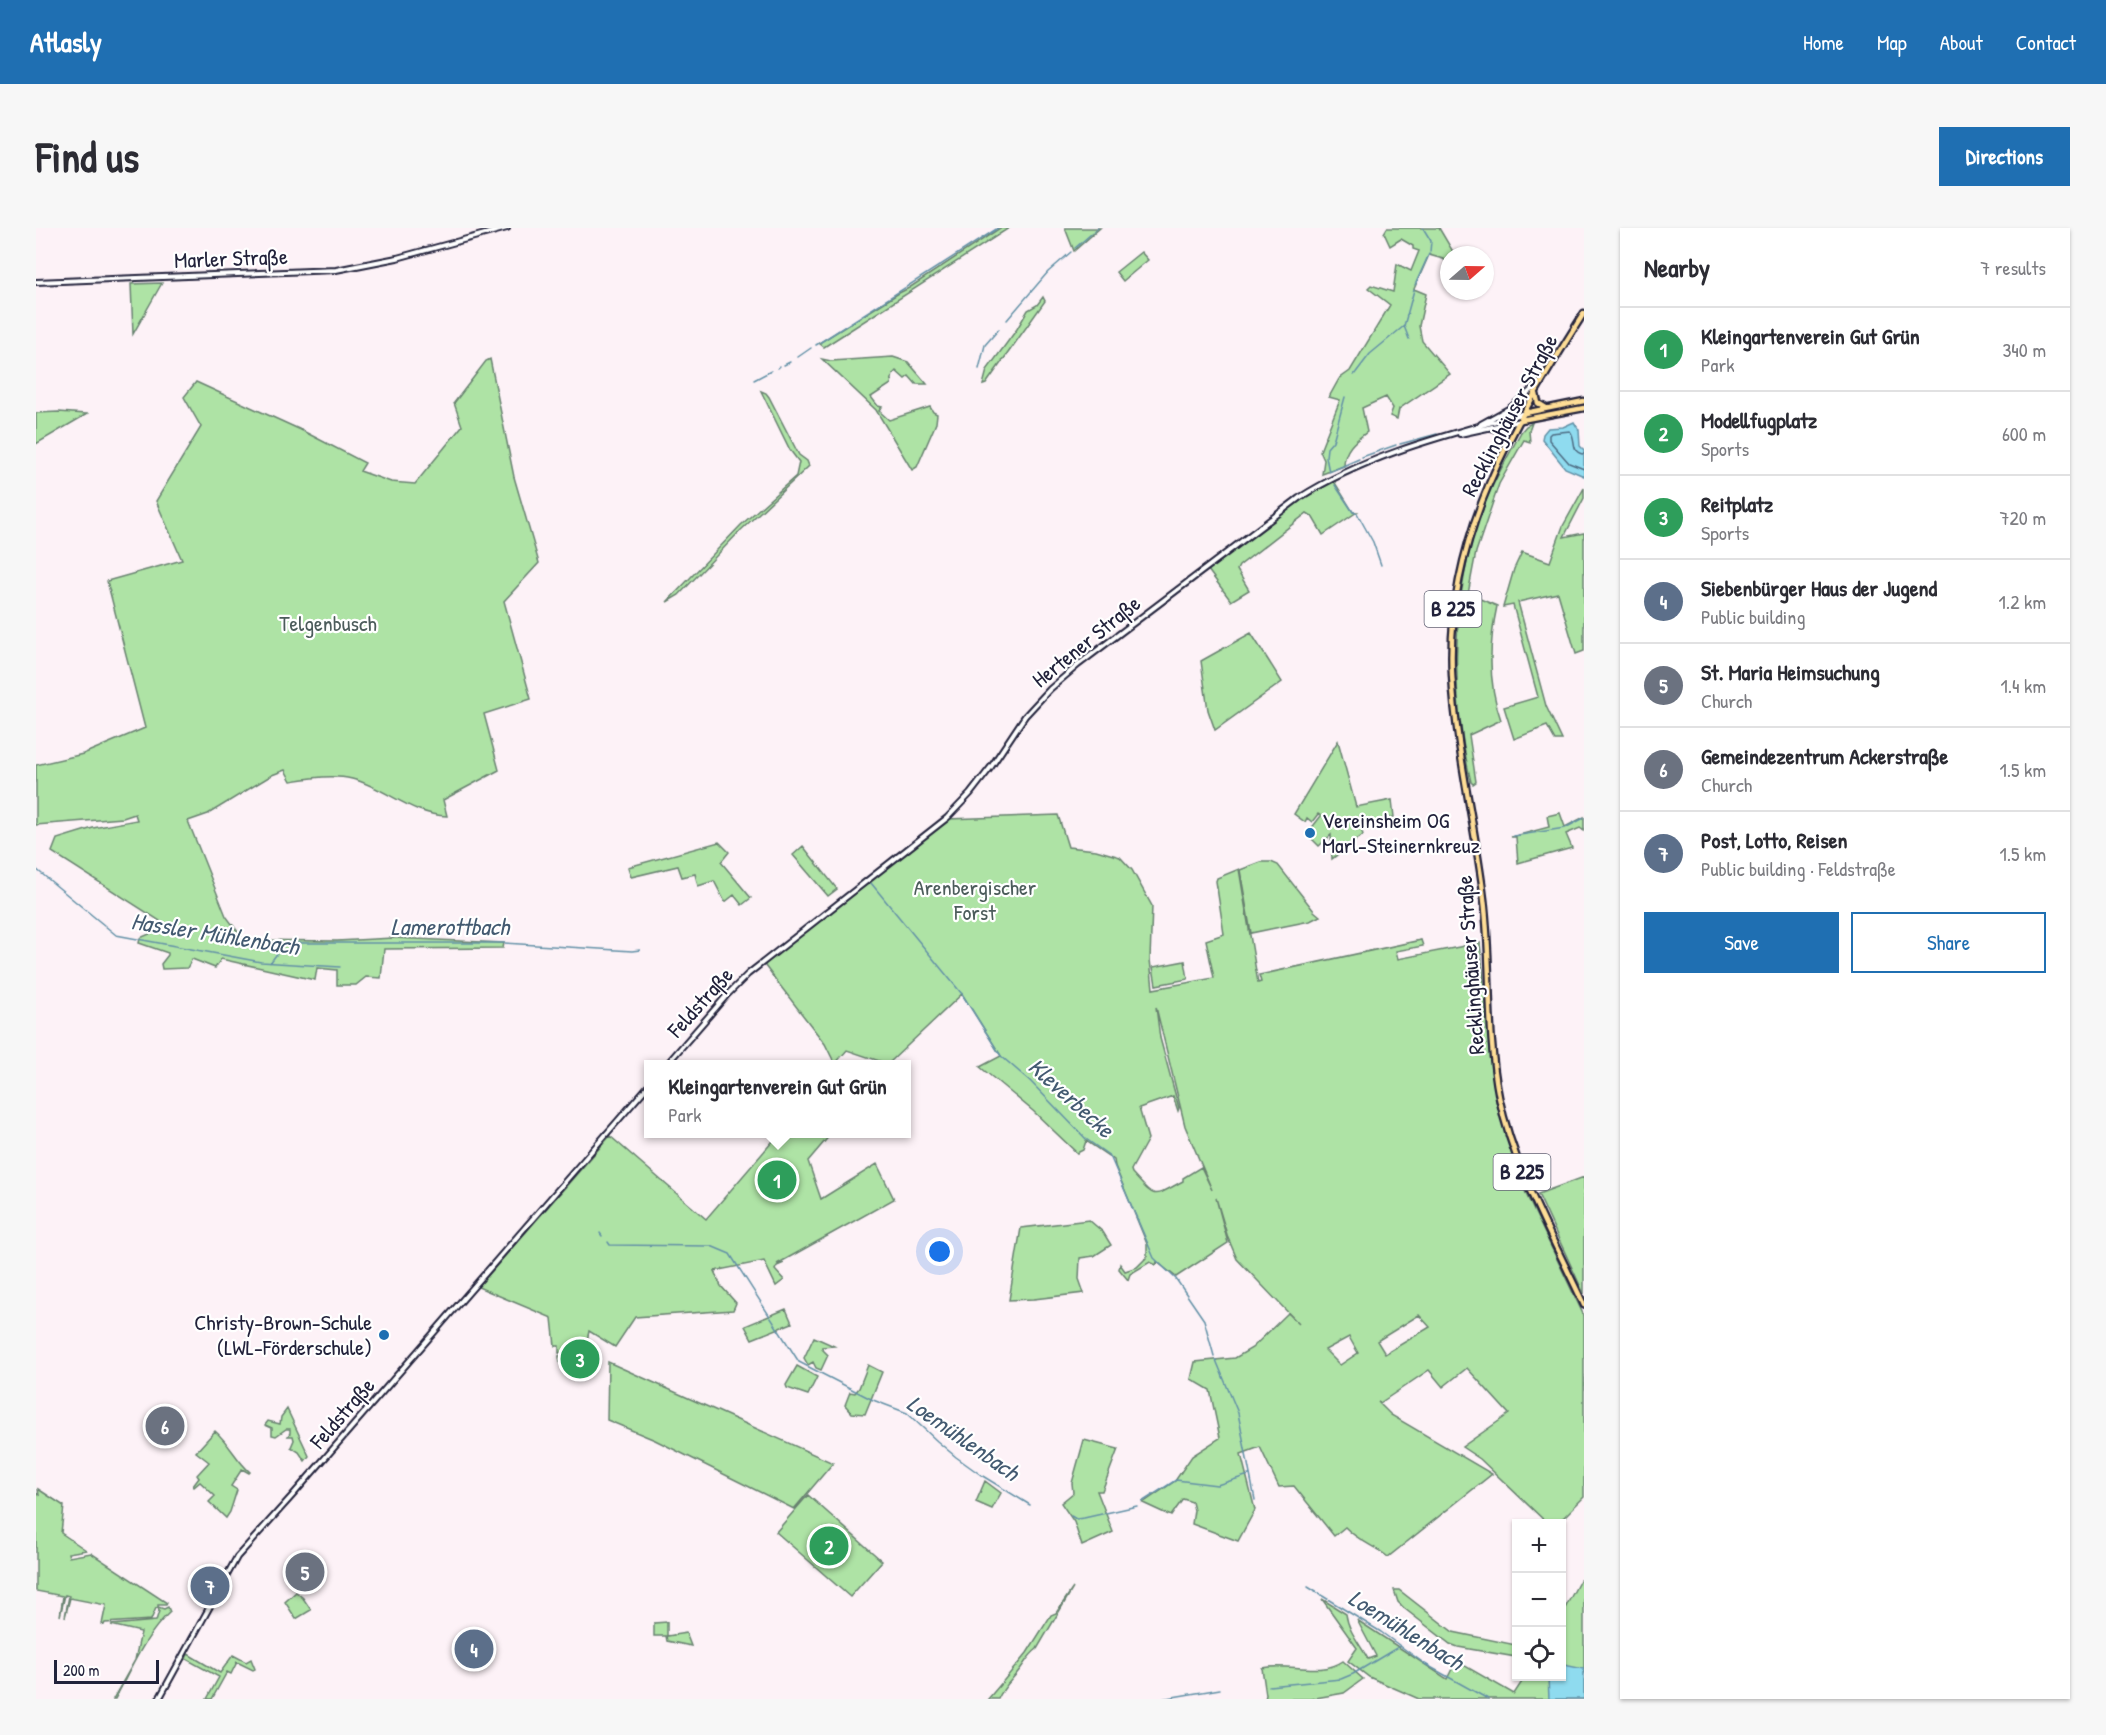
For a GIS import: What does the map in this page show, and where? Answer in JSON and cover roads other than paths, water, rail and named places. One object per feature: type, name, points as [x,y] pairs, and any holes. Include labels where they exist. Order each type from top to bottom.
[{"type":"main road","name":"Marler Straße","points":[[36,282],[327,271],[376,263],[507,228]]},
{"type":"main road","name":"Recklinghäuser Straße","points":[[1584,313],[1541,381],[1505,450],[1474,518],[1455,594],[1451,648],[1454,709],[1484,902],[1491,1029],[1500,1098],[1517,1159],[1584,1305]]},
{"type":"main road","points":[[1478,425],[1510,408],[1541,381]]},
{"type":"main road","points":[[1536,391],[1538,403],[1551,408]]},
{"type":"main road","points":[[1525,413],[1584,401]]},
{"type":"main road","points":[[1521,420],[1584,408]]},
{"type":"main road","name":"Hertener Straße","points":[[760,963],[946,818],[970,794],[1025,716],[1050,689],[1078,665],[1299,498],[1322,483],[1378,457],[1453,435],[1478,425],[1525,413]]},
{"type":"main road","name":"Hertener Straße","points":[[1453,435],[1521,420]]},
{"type":"main road","points":[[1492,428],[1505,436],[1505,450]]},
{"type":"main road","name":"Feldstraße","points":[[670,1060],[727,995],[760,963]]},
{"type":"main road","name":"Feldstraße","points":[[159,1699],[229,1570],[246,1545],[292,1496],[644,1091]]},
{"type":"water","points":[[1574,422],[1579,430],[1580,446],[1584,450],[1584,476],[1565,468],[1542,439],[1548,428],[1563,427]]},
{"type":"water","points":[[1566,1665],[1584,1669],[1584,1699],[1549,1699],[1548,1681],[1566,1681]]},
{"type":"waterway","points":[[816,345],[998,228]]},
{"type":"waterway","points":[[1075,248],[1098,228]]},
{"type":"waterway","points":[[1423,228],[1431,241],[1430,252]]},
{"type":"waterway","points":[[1007,320],[1048,272],[1071,252]]},
{"type":"waterway","points":[[1415,285],[1429,254]]},
{"type":"waterway","points":[[1354,375],[1370,354],[1404,326],[1414,290]]},
{"type":"waterway","points":[[1404,326],[1409,339]]},
{"type":"waterway","points":[[979,369],[985,345],[999,329]]},
{"type":"waterway","points":[[798,357],[811,348]]},
{"type":"waterway","points":[[784,365],[790,362]]},
{"type":"waterway","points":[[754,380],[771,371]]},
{"type":"waterway","points":[[1345,397],[1333,441],[1327,448],[1329,472],[1359,459]]},
{"type":"waterway","points":[[1400,444],[1437,434]]},
{"type":"waterway","points":[[1362,457],[1396,445]]},
{"type":"waterway","points":[[1335,485],[1353,512],[1357,513],[1373,542],[1381,565]]},
{"type":"waterway","points":[[1513,836],[1565,828],[1584,818]]},
{"type":"waterway","name":"Hassler Mühlenbach","points":[[36,869],[116,935],[261,962],[340,967]]},
{"type":"waterway","name":"Kleverbecke","points":[[871,883],[962,994],[1001,1056],[1030,1081],[1086,1139],[1110,1156],[1154,1258],[1176,1279],[1204,1320],[1214,1356]]},
{"type":"waterway","name":"Lamerottbach","points":[[270,963],[285,943],[504,943],[640,950]]},
{"type":"waterway","name":"Loemühlenbach","points":[[608,1242],[610,1245],[711,1246],[730,1254],[799,1362],[873,1400],[907,1413],[956,1457],[1030,1505]]},
{"type":"waterway","name":"Kleverbecke","points":[[1216,1360],[1238,1413],[1255,1500]]},
{"type":"waterway","name":"Loemühlenbach","points":[[1142,1502],[1176,1480],[1217,1485],[1249,1475]]},
{"type":"waterway","name":"Loemühlenbach","points":[[1071,1516],[1076,1519],[1084,1518],[1137,1506]]},
{"type":"waterway","name":"Loemühlenbach","points":[[1308,1587],[1381,1632],[1425,1664],[1488,1699]]},
{"type":"waterway","points":[[1269,1686],[1341,1679],[1400,1646]]},
{"type":"waterway","points":[[1161,1699],[1220,1689]]},
{"type":"place","name":"Vereinsheim OG Marl-Steinernkreuz","points":[[1310,833]]},
{"type":"place","name":"Kleingartenverein Gut Grün","points":[[777,1180]]},
{"type":"place","name":"Christy-Brown-Schule (LWL-Förderschule)","points":[[384,1335]]},
{"type":"place","name":"Reitplatz","points":[[580,1359]]},
{"type":"place","name":"Gemeindezentrum Ackerstraße","points":[[165,1426]]},
{"type":"place","name":"Modellfugplatz","points":[[829,1546]]},
{"type":"place","name":"St. Maria Heimsuchung","points":[[305,1572]]},
{"type":"place","name":"Post, Lotto, Reisen","points":[[210,1586]]},
{"type":"place","name":"Siebenbürger Haus der Jugend","points":[[474,1649]]},
{"type":"park label","name":"Telgenbusch","points":[[328,623]]},
{"type":"park label","name":"Arenbergischer Forst","points":[[975,900]]}]
